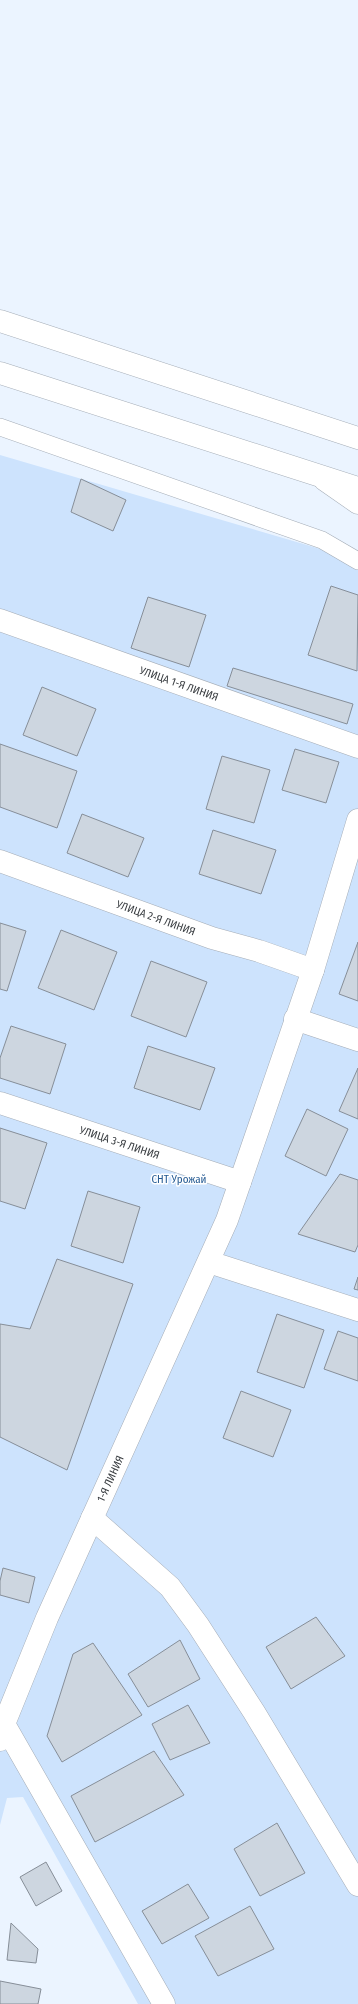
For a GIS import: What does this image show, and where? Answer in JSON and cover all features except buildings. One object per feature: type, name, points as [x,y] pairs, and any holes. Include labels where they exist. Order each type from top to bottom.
[{"type":"street","points":[[0,321],[358,438]]},
{"type":"street","points":[[0,373],[358,488]]},
{"type":"street","points":[[319,476],[358,503]]},
{"type":"street","name":"УЛИЦА 1-Я ЛИНИЯ","points":[[0,620],[358,748]]},
{"type":"street","name":"1-Я ЛИНИЯ","points":[[2,1732],[47,1618],[227,1220],[313,970],[358,820]]},
{"type":"street","name":"УЛИЦА 2-Я ЛИНИЯ","points":[[0,861],[212,938],[313,970]]},
{"type":"street","points":[[295,1019],[358,1040]]},
{"type":"street","name":"УЛИЦА 3-Я ЛИНИЯ","points":[[0,1103],[240,1182]]},
{"type":"street","points":[[209,1262],[358,1310]]},
{"type":"street","points":[[92,1518],[170,1588],[198,1625],[254,1712],[358,1885]]},
{"type":"street","points":[[2,1732],[164,2004]]},
{"type":"lane","points":[[0,427],[322,540],[358,561]]},
{"type":"green space","name":"СНТ Урожай","points":[[0,455],[358,560],[358,2004],[138,2004],[23,1797],[7,1798],[0,1825]]}]
